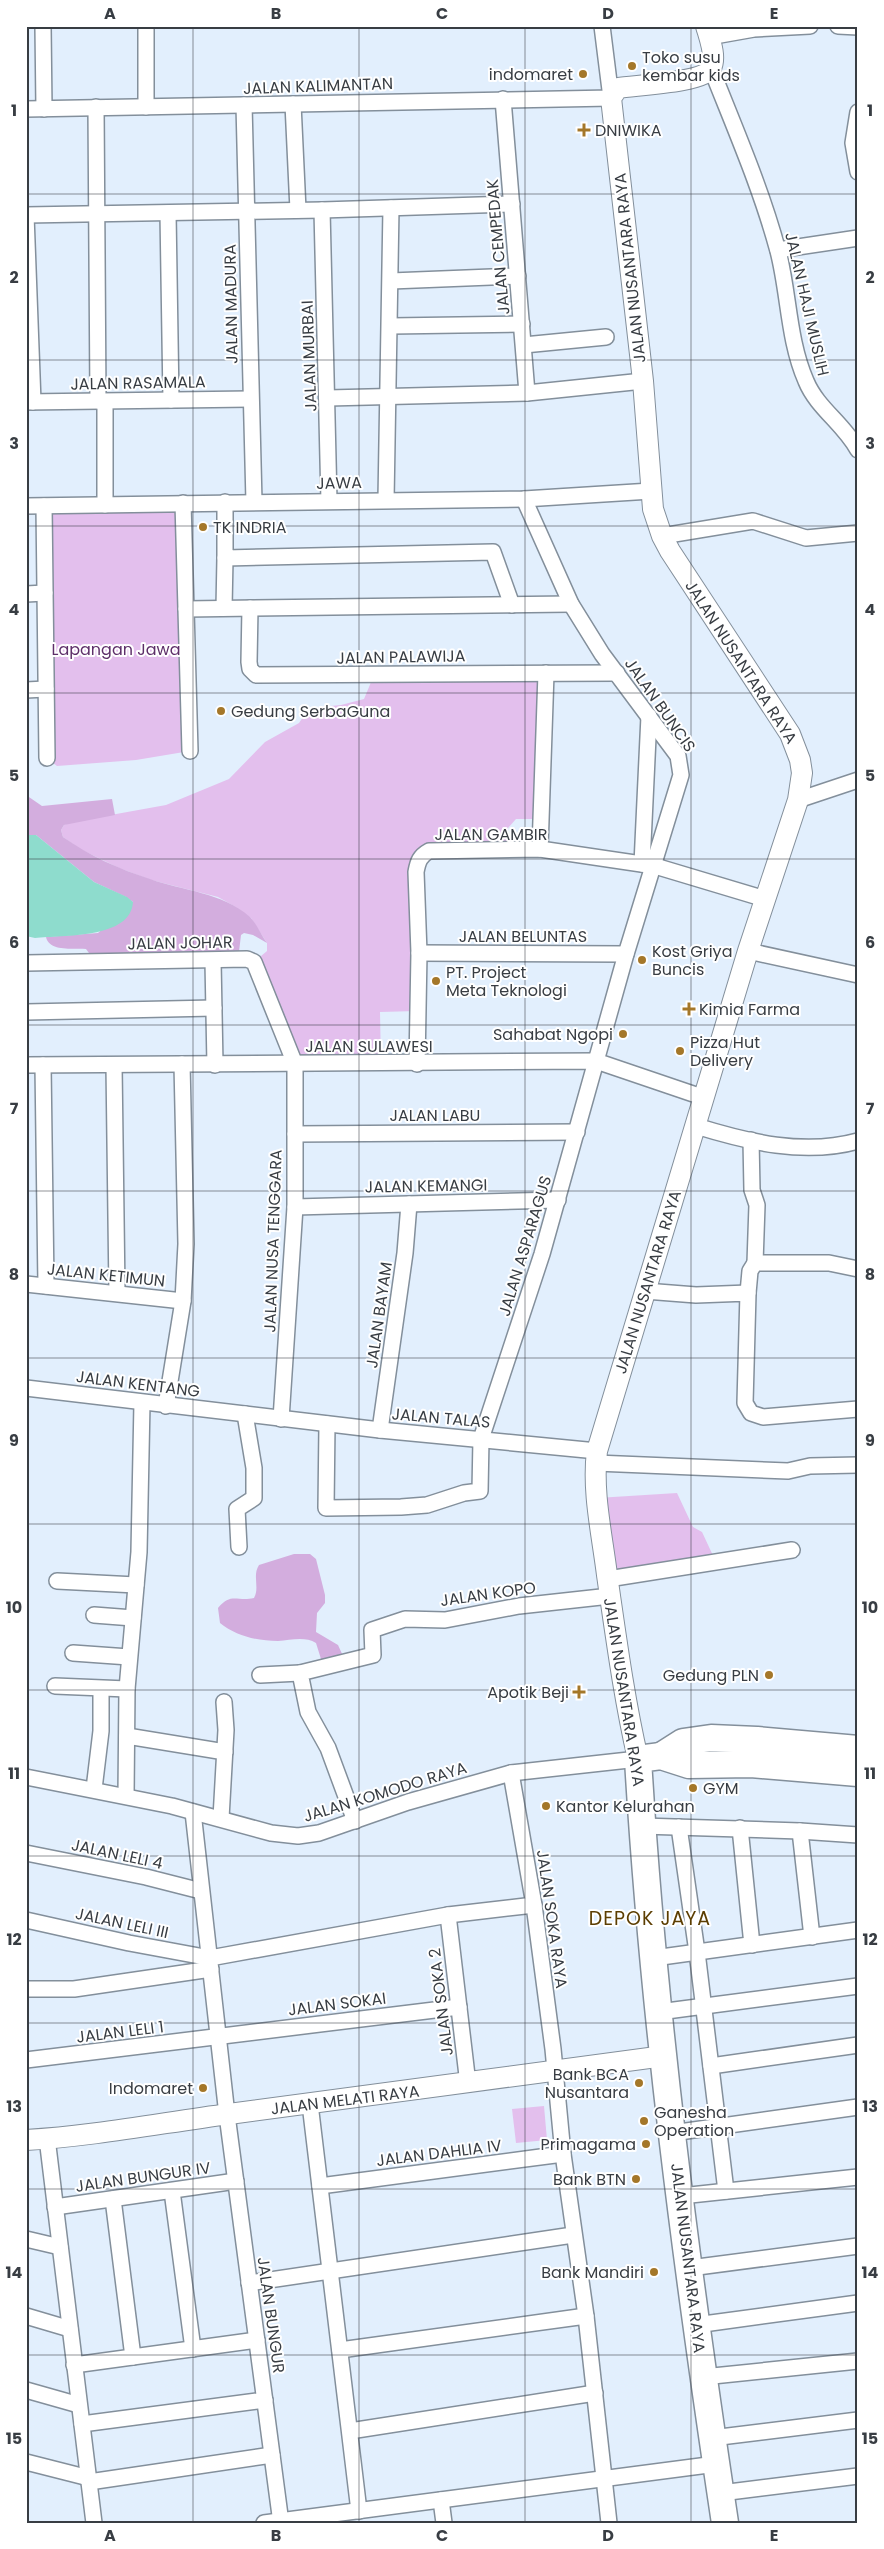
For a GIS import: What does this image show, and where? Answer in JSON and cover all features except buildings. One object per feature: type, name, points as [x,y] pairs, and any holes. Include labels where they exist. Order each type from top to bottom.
[{"type":"highway","points":[[649,1758],[689,1765],[751,1764],[858,1771]]},
{"type":"highway","name":"JALAN NUSANTARA RAYA","points":[[649,1758],[642,1826],[659,2012],[696,2325],[725,2523]]},
{"type":"street","points":[[43,26],[44,109]]},
{"type":"street","points":[[146,26],[146,107]]},
{"type":"street","points":[[602,26],[612,95],[621,88],[700,77],[711,68],[708,32],[810,26]]},
{"type":"street","points":[[838,26],[858,27]]},
{"type":"street","name":"JALAN HAJI MUSLIH","points":[[711,68],[753,172],[778,250],[787,288],[796,350],[805,380],[816,400],[836,420],[858,450]]},
{"type":"street","name":"JALAN KALIMANTAN","points":[[26,109],[244,106],[612,95]]},
{"type":"street","name":"JALAN NUSANTARA RAYA","points":[[612,95],[643,381],[653,509],[662,536],[790,734],[800,760],[802,774],[798,800],[748,950],[597,1457],[599,1516],[624,1698],[649,1758]]},
{"type":"street","name":"JALAN CEMPEDAK","points":[[503,99],[528,393]]},
{"type":"street","points":[[293,104],[298,210]]},
{"type":"street","name":"JALAN MADURA","points":[[244,106],[254,502]]},
{"type":"street","points":[[96,108],[104,505]]},
{"type":"street","points":[[858,112],[853,143],[858,172]]},
{"type":"street","points":[[30,402],[26,215],[322,210],[512,204]]},
{"type":"street","points":[[386,500],[391,208]]},
{"type":"street","name":"JALAN MURBAI","points":[[322,210],[329,501]]},
{"type":"street","points":[[168,213],[171,400]]},
{"type":"street","points":[[778,250],[858,238]]},
{"type":"street","points":[[390,281],[518,276]]},
{"type":"street","points":[[390,326],[522,324]]},
{"type":"street","points":[[524,346],[606,337]]},
{"type":"street","points":[[328,398],[389,398],[528,393],[643,381]]},
{"type":"street","name":"JALAN RASAMALA","points":[[30,402],[250,399]]},
{"type":"street","name":"JAWA","points":[[26,506],[524,499],[651,491]]},
{"type":"street","name":"JALAN BUNCIS","points":[[524,499],[571,604],[617,673],[678,756],[682,770],[648,865],[626,954],[596,1061]]},
{"type":"street","points":[[224,608],[225,502]]},
{"type":"street","points":[[183,503],[190,751]]},
{"type":"street","points":[[44,506],[47,758]]},
{"type":"street","points":[[662,536],[753,521],[806,538],[858,533]]},
{"type":"street","points":[[225,558],[494,552],[512,605]]},
{"type":"street","points":[[26,594],[45,593]]},
{"type":"street","points":[[186,609],[571,604]]},
{"type":"street","name":"JALAN PALAWIJA","points":[[250,608],[249,662],[252,672],[256,675],[617,673]]},
{"type":"street","points":[[540,849],[546,672]]},
{"type":"street","points":[[26,690],[46,689]]},
{"type":"street","points":[[648,865],[649,716]]},
{"type":"street","points":[[798,800],[858,780]]},
{"type":"street","name":"JALAN GAMBIR","points":[[417,1064],[419,952],[416,872],[422,854],[429,851],[540,849],[648,865],[765,900]]},
{"type":"street","points":[[748,950],[858,975]]},
{"type":"street","name":"JALAN BELUNTAS","points":[[419,952],[626,954]]},
{"type":"street","name":"JALAN JOHAR","points":[[26,962],[213,961],[247,959],[254,962],[295,1064]]},
{"type":"street","points":[[213,961],[215,1065]]},
{"type":"street","points":[[26,1012],[214,1008]]},
{"type":"street","name":"JALAN SULAWESI","points":[[26,1065],[417,1064],[596,1061],[705,1098]]},
{"type":"street","name":"JALAN ASPARAGUS","points":[[327,1424],[325,1504],[329,1508],[418,1506],[435,1503],[464,1493],[480,1491],[481,1439],[558,1200],[594,1075],[596,1061]]},
{"type":"street","points":[[166,1406],[183,1301],[186,1244],[182,1064]]},
{"type":"street","name":"JALAN NUSA TENGGARA","points":[[281,1419],[295,1207],[295,1064]]},
{"type":"street","points":[[114,1065],[117,1293]]},
{"type":"street","points":[[43,1066],[46,1286]]},
{"type":"street","points":[[696,1126],[751,1140],[801,1149],[858,1141]]},
{"type":"street","name":"JALAN LABU","points":[[294,1134],[577,1132]]},
{"type":"street","points":[[751,1140],[752,1190],[757,1205],[754,1263],[750,1271],[748,1293],[745,1403],[751,1413],[763,1417],[858,1408]]},
{"type":"street","name":"JALAN KEMANGI","points":[[295,1207],[558,1200]]},
{"type":"street","name":"JALAN BAYAM","points":[[380,1430],[405,1253],[409,1204]]},
{"type":"street","points":[[754,1263],[828,1263],[858,1269]]},
{"type":"street","name":"JALAN KETIMUN","points":[[26,1284],[183,1301]]},
{"type":"street","points":[[645,1291],[696,1295],[748,1293]]},
{"type":"street","name":"JALAN KENTANG","points":[[26,1388],[281,1419]]},
{"type":"street","points":[[126,1796],[127,1689],[140,1511],[139,1454],[142,1403]]},
{"type":"street","points":[[239,1548],[237,1509],[254,1498],[254,1468],[245,1414]]},
{"type":"street","name":"JALAN TALAS","points":[[281,1419],[481,1439],[597,1457],[788,1472],[810,1466],[858,1465]]},
{"type":"street","name":"JALAN KOPO","points":[[300,1673],[373,1655],[372,1630],[405,1620],[445,1620],[792,1550]]},
{"type":"street","points":[[57,1581],[136,1585]]},
{"type":"street","points":[[94,1615],[133,1618]]},
{"type":"street","points":[[73,1653],[130,1657]]},
{"type":"street","points":[[260,1675],[300,1673],[308,1712],[328,1748],[354,1820]]},
{"type":"street","points":[[56,1686],[127,1689]]},
{"type":"street","points":[[94,1789],[101,1732],[101,1688]]},
{"type":"street","points":[[221,1818],[225,1752],[224,1702]]},
{"type":"street","points":[[126,1736],[225,1752]]},
{"type":"street","name":"JALAN KOMODO RAYA","points":[[26,1777],[126,1796],[221,1818],[271,1833],[298,1836],[319,1833],[408,1802],[512,1773],[649,1758]]},
{"type":"street","name":"JALAN SOKA RAYA","points":[[512,1773],[534,1905],[555,2070],[562,2154],[586,2316],[609,2523]]},
{"type":"street","name":"JALAN BUNGUR","points":[[193,1812],[200,1891],[211,1963],[227,2114],[281,2522]]},
{"type":"street","points":[[642,1826],[740,1828],[858,1835]]},
{"type":"street","points":[[678,1827],[697,1952],[726,2191]]},
{"type":"street","points":[[740,1828],[752,1945]]},
{"type":"street","points":[[800,1831],[812,1937]]},
{"type":"street","name":"JALAN LELI 4","points":[[26,1853],[146,1877],[200,1891]]},
{"type":"street","points":[[26,1989],[74,1989],[448,1916],[534,1905]]},
{"type":"street","name":"JALAN SOKA 2","points":[[448,1916],[468,2084]]},
{"type":"street","name":"JALAN LELI III","points":[[26,1920],[211,1963]]},
{"type":"street","points":[[654,1958],[858,1930]]},
{"type":"street","points":[[659,2012],[858,1986]]},
{"type":"street","name":"JALAN SOKAI","points":[[218,2037],[459,2008]]},
{"type":"street","name":"JALAN LELI 1","points":[[26,2060],[218,2037]]},
{"type":"street","points":[[711,2066],[858,2045]]},
{"type":"street","name":"JALAN MELATI RAYA","points":[[26,2140],[136,2129],[227,2114],[468,2084],[555,2070],[664,2056]]},
{"type":"street","points":[[310,2104],[360,2511]]},
{"type":"street","points":[[672,2132],[858,2107]]},
{"type":"street","points":[[47,2138],[94,2523]]},
{"type":"street","name":"JALAN DAHLIA IV","points":[[320,2186],[562,2154]]},
{"type":"street","points":[[681,2196],[858,2177]]},
{"type":"street","name":"JALAN BUNGUR IV","points":[[55,2207],[236,2181]]},
{"type":"street","points":[[172,2190],[193,2349]]},
{"type":"street","points":[[113,2199],[133,2357]]},
{"type":"street","points":[[249,2283],[573,2235]]},
{"type":"street","points":[[26,2239],[60,2248]]},
{"type":"street","points":[[690,2268],[858,2246]]},
{"type":"street","points":[[696,2325],[858,2303]]},
{"type":"street","points":[[26,2316],[70,2329]]},
{"type":"street","points":[[340,2350],[586,2316]]},
{"type":"street","points":[[74,2365],[257,2340]]},
{"type":"street","points":[[704,2378],[858,2361]]},
{"type":"street","points":[[26,2390],[79,2405]]},
{"type":"street","points":[[350,2431],[595,2393]]},
{"type":"street","points":[[82,2424],[265,2400]]},
{"type":"street","points":[[712,2438],[858,2420]]},
{"type":"street","points":[[26,2462],[89,2480],[272,2455]]},
{"type":"street","points":[[264,2523],[716,2464]]},
{"type":"street","points":[[721,2493],[858,2476]]},
{"type":"street","points":[[441,2500],[444,2523]]},
{"type":"green space","name":"Lapangan Jawa","points":[[183,503],[190,751],[136,760],[57,766],[47,758],[44,506]]},
{"type":"green space","points":[[546,673],[541,819],[516,819],[508,828],[507,851],[422,854],[417,1011],[380,1012],[381,1064],[295,1064],[254,962],[267,951],[267,943],[251,918],[218,897],[151,880],[119,868],[80,849],[63,837],[61,830],[64,825],[72,822],[166,805],[229,779],[265,742],[299,723],[309,708],[341,705],[364,699],[374,675]]},
{"type":"green space","points":[[677,1493],[693,1527],[702,1532],[716,1562],[608,1579],[597,1498]]},
{"type":"green space","points":[[544,2106],[547,2140],[516,2143],[512,2109]]},
{"type":"shaded area","points":[[26,795],[42,806],[112,799],[115,815],[64,825],[61,830],[63,837],[94,856],[127,871],[227,902],[250,917],[267,943],[253,935],[244,933],[241,935],[238,960],[89,962],[89,953],[86,949],[63,948],[52,945],[46,937],[98,933],[133,902],[94,882],[36,835],[26,835]]},
{"type":"shaded area","points":[[26,835],[36,835],[94,882],[127,897],[133,902],[129,914],[121,923],[94,933],[35,938],[26,936]]},
{"type":"shaded area","points":[[294,1554],[310,1554],[316,1559],[325,1595],[325,1603],[317,1613],[316,1632],[338,1645],[343,1656],[325,1662],[321,1659],[316,1643],[312,1641],[303,1639],[278,1641],[255,1639],[226,1628],[220,1623],[218,1608],[227,1600],[254,1598],[256,1594],[256,1573],[259,1565]]},
{"type":"place","name":"Toko susu kembar kids","points":[[632,66]]},
{"type":"place","name":"indomaret","points":[[583,74]]},
{"type":"place","name":"DNIWIKA","points":[[584,130]]},
{"type":"place","name":"TK INDRIA","points":[[203,527]]},
{"type":"place","name":"Gedung SerbaGuna","points":[[221,711]]},
{"type":"place","name":"Kost Griya Buncis","points":[[642,960]]},
{"type":"place","name":"PT. Project Meta Teknologi","points":[[436,981]]},
{"type":"place","name":"Kimia Farma","points":[[689,1009]]},
{"type":"place","name":"Sahabat Ngopi","points":[[623,1034]]},
{"type":"place","name":"Pizza Hut Delivery","points":[[680,1051]]},
{"type":"place","name":"Gedung PLN","points":[[769,1675]]},
{"type":"place","name":"Apotik Beji","points":[[579,1692]]},
{"type":"place","name":"GYM","points":[[693,1788]]},
{"type":"place","name":"Kantor Kelurahan","points":[[546,1806]]},
{"type":"place","name":"Bank BCA Nusantara","points":[[639,2083]]},
{"type":"place","name":"Indomaret","points":[[203,2088]]},
{"type":"place","name":"Ganesha Operation","points":[[644,2121]]},
{"type":"place","name":"Primagama","points":[[646,2144]]},
{"type":"place","name":"Bank BTN","points":[[636,2179]]},
{"type":"place","name":"Bank Mandiri","points":[[654,2272]]},
{"type":"district","name":"DEPOK JAYA","points":[[650,1918]]}]
